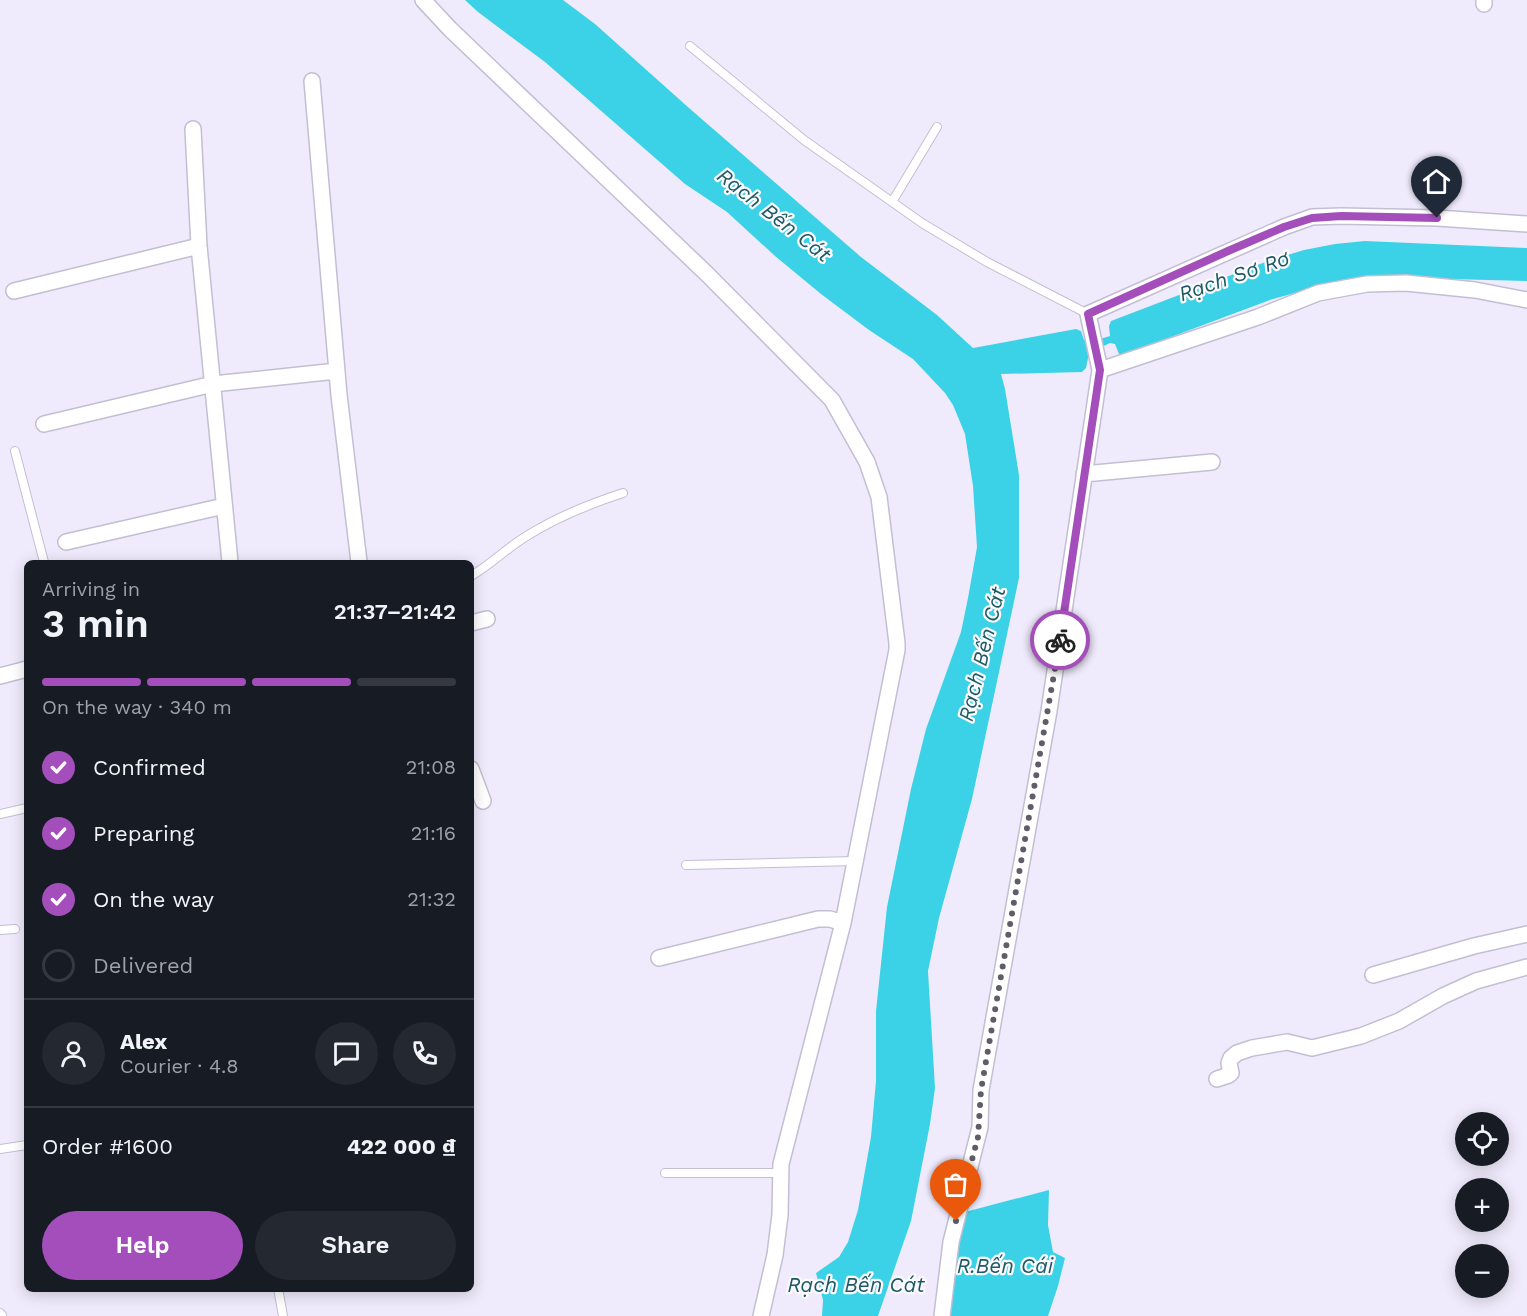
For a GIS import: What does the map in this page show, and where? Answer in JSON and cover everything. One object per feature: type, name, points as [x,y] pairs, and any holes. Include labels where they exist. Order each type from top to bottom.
[{"type":"street","points":[[423,0],[450,29],[707,274],[832,400],[867,462],[879,497],[897,642],[843,923],[780,1173],[780,1215],[775,1255],[761,1316]]},
{"type":"street","points":[[312,81],[337,371],[359,560]]},
{"type":"street","points":[[193,129],[199,246],[230,560]]},
{"type":"street","points":[[942,1316],[951,1242],[980,1127],[981,1090],[1049,711],[1100,366],[1088,316],[1275,231],[1312,218],[1341,216],[1437,218],[1527,224]]},
{"type":"street","points":[[14,291],[199,246]]},
{"type":"street","points":[[1100,366],[1258,317],[1318,293],[1367,284],[1406,283],[1464,288],[1527,300]]},
{"type":"street","points":[[44,424],[213,384],[337,371]]},
{"type":"street","points":[[1084,474],[1212,462]]},
{"type":"street","points":[[66,542],[224,506]]},
{"type":"street","points":[[474,621],[487,619]]},
{"type":"street","points":[[0,676],[24,670]]},
{"type":"street","points":[[474,777],[483,801]]},
{"type":"street","points":[[659,958],[818,919],[830,919],[843,923]]},
{"type":"street","points":[[1373,975],[1474,946],[1527,934]]},
{"type":"street","points":[[1217,1079],[1229,1076],[1231,1058],[1237,1053],[1287,1042],[1312,1048],[1361,1036],[1399,1021],[1443,996],[1476,981],[1527,967]]},
{"type":"lane","points":[[690,46],[804,140],[922,223],[987,262],[1088,316]]},
{"type":"lane","points":[[892,202],[937,127]]},
{"type":"lane","points":[[15,451],[43,560]]},
{"type":"lane","points":[[474,574],[505,550],[542,527],[591,504],[623,493]]},
{"type":"lane","points":[[0,814],[24,809]]},
{"type":"lane","points":[[686,865],[855,861]]},
{"type":"lane","points":[[0,930],[15,929]]},
{"type":"lane","points":[[0,1149],[24,1145]]},
{"type":"lane","points":[[665,1173],[780,1173]]},
{"type":"lane","points":[[279,1292],[283,1316]]},
{"type":"water","name":"Rạch Bến Cát","points":[[465,0],[563,0],[595,24],[861,257],[937,315],[973,348],[1076,329],[1081,331],[1084,340],[1090,342],[1110,336],[1111,321],[1268,261],[1304,250],[1335,244],[1365,241],[1527,248],[1527,281],[1373,277],[1346,279],[1273,299],[1123,355],[1119,354],[1115,344],[1110,343],[1089,353],[1086,368],[1082,372],[1001,374],[1019,475],[1019,578],[972,799],[939,918],[928,971],[935,1088],[930,1124],[911,1221],[878,1316],[822,1316],[823,1300],[816,1273],[839,1257],[848,1242],[858,1210],[871,1137],[876,1081],[876,1011],[887,907],[911,789],[926,729],[961,632],[968,598],[977,547],[973,486],[965,434],[953,405],[945,393],[913,359],[821,294],[727,212],[685,184],[545,62]]},
{"type":"water","name":"R.Bến Cái","points":[[1049,1190],[1048,1225],[1053,1252],[1065,1258],[1048,1316],[947,1316],[965,1212]]},
{"type":"way so far","points":[[956,1221],[980,1127],[981,1090],[1060,640]]},
{"type":"route","points":[[1060,640],[1100,370],[1088,314],[1228,251],[1284,227],[1312,218],[1341,216],[1437,218]]},
{"type":"water label","name":"Rạch Sơ Rơ","points":[[1234,276]]}]
